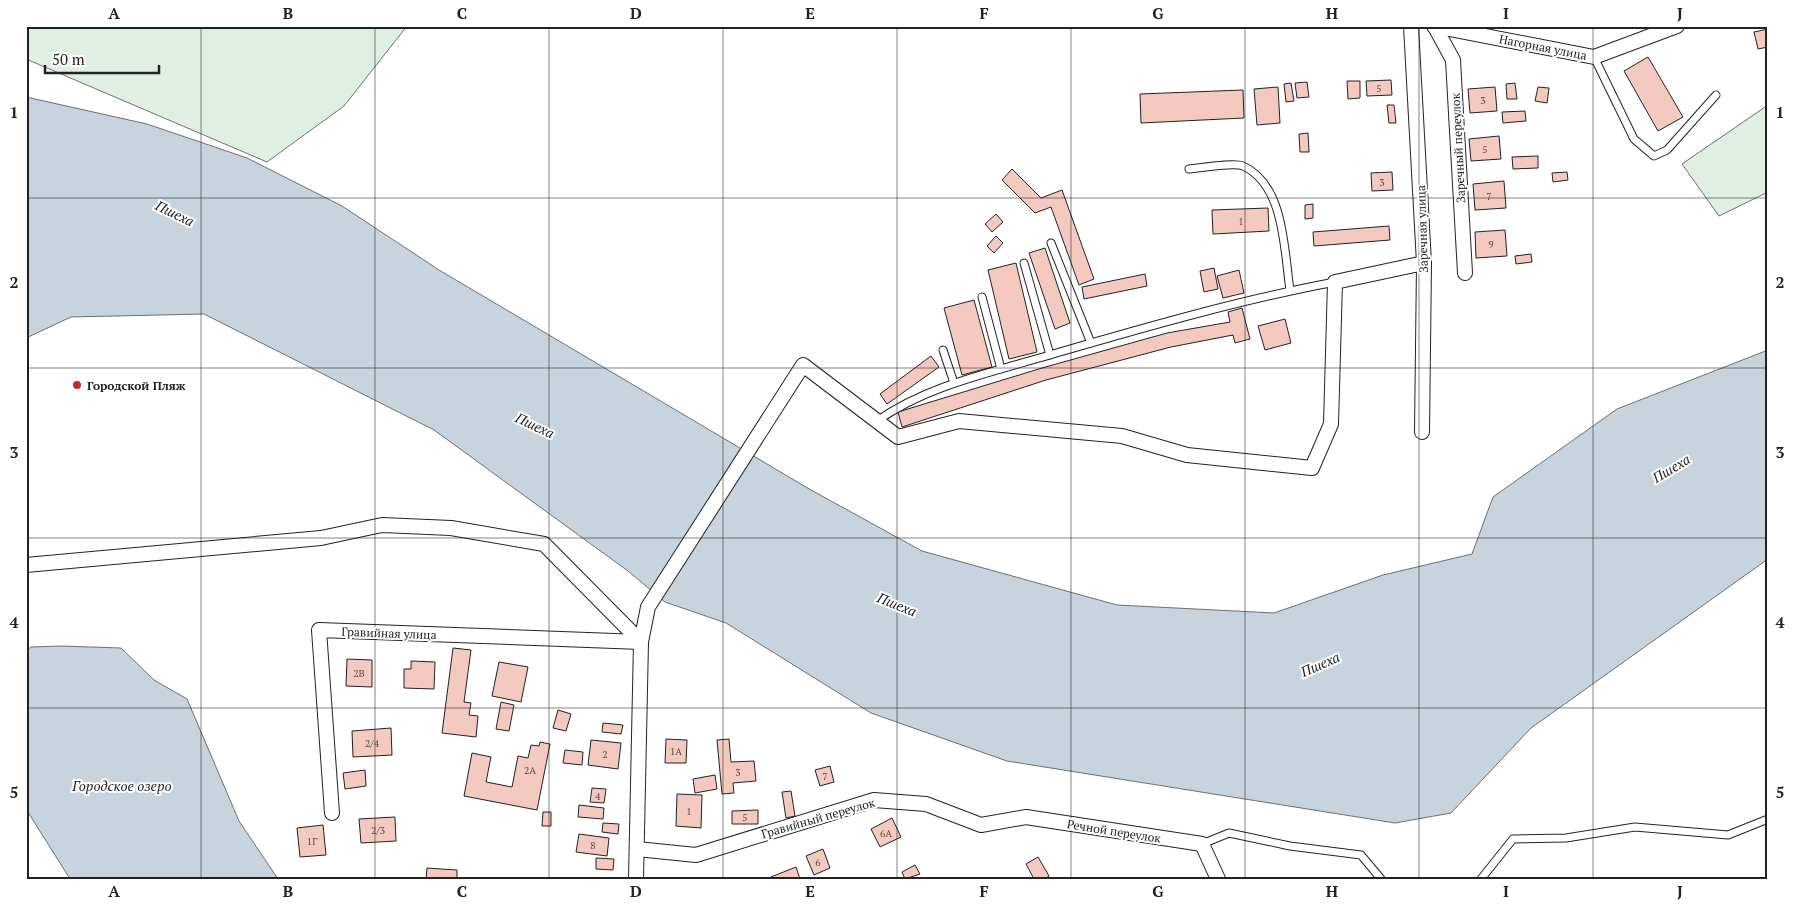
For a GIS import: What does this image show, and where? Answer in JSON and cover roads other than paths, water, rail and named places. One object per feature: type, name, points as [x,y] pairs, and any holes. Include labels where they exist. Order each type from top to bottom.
[{"type":"street","name":"Заречная улица","points":[[1411,26],[1424,263],[1422,432]]},
{"type":"street","name":"Нагорная улица","points":[[1434,26],[1594,58],[1677,26]]},
{"type":"street","name":"Заречный переулок","points":[[1434,26],[1453,60],[1465,273]]},
{"type":"street","points":[[636,879],[641,642],[648,607],[803,365],[898,437],[959,421],[1122,436],[1187,455],[1312,468],[1331,424],[1335,282],[1424,263]]},
{"type":"street","points":[[26,565],[322,538],[382,525],[451,528],[544,544],[641,642]]},
{"type":"street","name":"Гравийная улица","points":[[332,813],[319,630],[641,642]]},
{"type":"street","name":"Гравийный переулок","points":[[637,849],[696,855],[874,800],[926,804],[981,825],[1026,818]]},
{"type":"street","name":"Речной переулок","points":[[1026,818],[1202,844]]},
{"type":"street","points":[[1202,844],[1218,879]]},
{"type":"lane","points":[[1594,58],[1634,139],[1654,156],[1667,150],[1716,95]]},
{"type":"lane","points":[[1189,169],[1242,165],[1264,181],[1278,208],[1290,290]]},
{"type":"lane","points":[[1052,243],[1091,343]]},
{"type":"lane","points":[[1024,263],[1050,355]]},
{"type":"lane","points":[[877,421],[900,406],[954,383],[1091,343],[1290,290],[1335,282]]},
{"type":"lane","points":[[982,297],[1001,369]]},
{"type":"lane","points":[[943,350],[954,383]]},
{"type":"lane","points":[[1481,879],[1513,840],[1566,838],[1635,827],[1728,834],[1768,819]]},
{"type":"lane","points":[[1202,844],[1229,833],[1290,846],[1361,855],[1381,879]]},
{"type":"water","name":"Пшеха","points":[[26,97],[147,124],[247,158],[342,206],[439,270],[811,490],[922,551],[1117,605],[1274,613],[1383,575],[1472,554],[1493,497],[1617,409],[1768,350],[1768,559],[1531,728],[1451,813],[1395,823],[1007,761],[871,713],[726,623],[665,602],[628,571],[434,430],[204,314],[71,317],[26,338]]},
{"type":"water","name":"Городское озеро","points":[[31,647],[121,648],[154,680],[187,699],[239,821],[278,879],[70,879],[26,809],[26,651]]},
{"type":"place","name":"Городской Пляж","points":[[77,385]]}]
